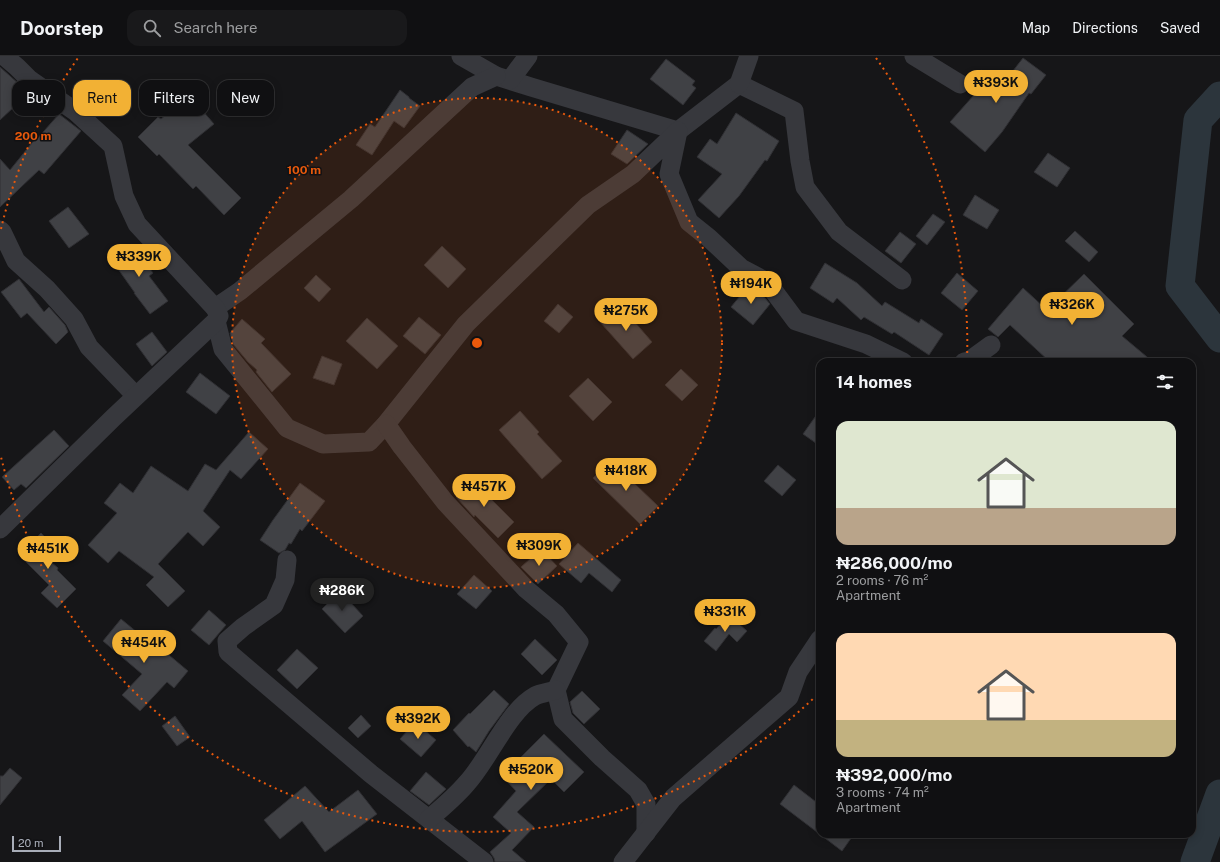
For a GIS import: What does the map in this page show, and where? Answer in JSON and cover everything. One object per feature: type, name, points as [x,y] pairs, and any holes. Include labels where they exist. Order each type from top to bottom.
[{"type":"street","points":[[4,56],[17,66],[29,79],[76,112],[113,146],[124,196],[136,224],[216,315],[223,349],[287,428],[323,444],[369,442],[386,424],[466,324],[588,205],[633,174],[678,131],[739,84],[749,56]]},
{"type":"street","points":[[461,56],[503,78],[678,131]]},
{"type":"street","points":[[0,529],[136,396],[240,291],[351,199],[472,87],[503,78],[528,56]]},
{"type":"street","points":[[914,56],[960,84]]},
{"type":"street","points":[[739,84],[794,111],[800,161],[805,187],[839,232],[902,280]]},
{"type":"street","points":[[678,131],[669,174],[690,222],[710,238],[741,268],[767,282],[796,321],[866,344],[895,358]]},
{"type":"street","points":[[0,230],[16,261],[48,289],[74,319],[89,347],[136,396]]},
{"type":"street","points":[[972,358],[991,345]]},
{"type":"street","points":[[386,424],[402,448],[445,502],[526,589],[556,614],[579,642],[556,690],[563,719],[602,758],[638,790],[652,796],[673,798]]},
{"type":"street","points":[[287,560],[285,580],[274,605],[243,627],[227,641],[228,652],[371,774],[484,862]]},
{"type":"street","points":[[623,862],[673,798],[789,697],[798,672],[816,645]]},
{"type":"street","points":[[429,819],[467,784],[484,762],[509,722],[523,705],[536,696],[556,690]]},
{"type":"street","points":[[638,790],[646,804],[646,833]]},
{"type":"building","points":[[1023,58],[1046,75],[1031,94],[1029,93],[1002,132],[985,152],[950,122],[974,95],[970,92],[977,83],[973,81],[981,70],[1002,85]]},
{"type":"building","points":[[666,59],[695,81],[692,85],[696,88],[683,105],[650,79]]},
{"type":"building","points":[[0,67],[14,80],[12,80],[12,109],[0,120]]},
{"type":"building","points":[[400,90],[420,106],[404,128],[394,121],[372,155],[356,145],[370,124],[375,127]]},
{"type":"building","points":[[736,113],[779,141],[767,161],[765,160],[739,196],[719,218],[698,200],[722,174],[697,157],[710,139],[717,144]]},
{"type":"building","points":[[57,116],[62,116],[81,131],[44,174],[39,170],[0,207],[0,159],[10,170],[36,138],[37,139]]},
{"type":"building","points":[[164,116],[207,116],[214,124],[188,145],[241,198],[224,215],[196,186],[193,189],[159,154],[157,156],[138,137],[158,117],[161,119]]},
{"type":"building","points":[[627,130],[648,144],[627,164],[611,154]]},
{"type":"building","points":[[1048,153],[1070,168],[1057,187],[1034,172]]},
{"type":"building","points":[[975,195],[999,210],[987,229],[963,215]]},
{"type":"building","points":[[68,207],[89,234],[69,248],[49,221]]},
{"type":"building","points":[[933,214],[945,222],[927,245],[916,236]]},
{"type":"building","points":[[1075,231],[1098,252],[1089,262],[1065,241]]},
{"type":"building","points":[[900,232],[916,244],[901,263],[885,251]]},
{"type":"building","points":[[132,244],[153,273],[149,276],[168,301],[150,314],[111,259]]},
{"type":"building","points":[[442,246],[466,269],[448,288],[424,265]]},
{"type":"building","points":[[825,263],[857,283],[882,306],[885,302],[919,323],[921,319],[943,334],[929,355],[894,332],[892,334],[864,317],[861,320],[837,298],[833,303],[810,288]]},
{"type":"building","points":[[957,273],[978,291],[962,310],[941,293]]},
{"type":"building","points":[[1084,274],[1134,324],[1122,336],[1148,358],[1046,358],[1010,325],[998,337],[988,329],[1023,288],[1047,310]]},
{"type":"building","points":[[316,275],[331,289],[319,302],[304,288]]},
{"type":"building","points":[[19,279],[44,312],[49,307],[65,325],[68,332],[56,344],[27,313],[21,318],[1,292]]},
{"type":"building","points":[[749,285],[770,304],[753,325],[731,307]]},
{"type":"building","points":[[558,304],[573,317],[559,333],[544,321]]},
{"type":"building","points":[[620,305],[652,342],[633,359],[600,322]]},
{"type":"building","points":[[419,317],[441,335],[425,354],[403,336]]},
{"type":"building","points":[[367,318],[398,346],[377,369],[346,341]]},
{"type":"building","points":[[242,319],[265,339],[261,343],[291,374],[272,392],[256,372],[257,370],[233,344],[230,333]]},
{"type":"building","points":[[152,332],[167,352],[152,366],[136,344]]},
{"type":"building","points":[[322,356],[342,364],[334,385],[313,378]]},
{"type":"building","points":[[681,369],[698,385],[682,401],[665,385]]},
{"type":"building","points":[[200,373],[230,396],[216,414],[186,392]]},
{"type":"building","points":[[588,378],[612,402],[593,421],[569,396]]},
{"type":"building","points":[[520,411],[539,432],[537,434],[562,461],[542,479],[499,430]]},
{"type":"building","points":[[816,416],[816,443],[803,434]]},
{"type":"building","points":[[54,430],[69,446],[26,488],[21,484],[14,490],[2,477]]},
{"type":"building","points":[[249,432],[268,449],[241,479],[230,470],[203,511],[220,527],[203,546],[188,532],[158,564],[185,591],[168,607],[146,585],[154,577],[119,551],[108,563],[88,545],[117,513],[104,503],[120,483],[133,493],[151,466],[188,491],[205,464],[216,470]]},
{"type":"building","points":[[611,461],[658,506],[640,524],[593,478]]},
{"type":"building","points":[[778,465],[796,480],[782,496],[764,481]]},
{"type":"building","points":[[473,478],[493,495],[490,498],[514,522],[498,538],[475,515],[474,517],[456,497]]},
{"type":"building","points":[[300,483],[325,501],[302,531],[300,529],[291,544],[289,543],[285,550],[279,553],[260,540]]},
{"type":"building","points":[[41,533],[61,553],[51,562],[76,589],[57,608],[41,593],[49,585],[19,555]]},
{"type":"building","points":[[578,543],[621,580],[612,592],[589,573],[581,583],[559,564]]},
{"type":"building","points":[[541,549],[557,566],[538,584],[521,567]]},
{"type":"building","points":[[474,575],[492,591],[476,609],[457,594]]},
{"type":"building","points":[[340,591],[363,616],[345,633],[322,609]]},
{"type":"building","points":[[209,610],[226,625],[209,645],[191,630]]},
{"type":"building","points":[[729,615],[747,631],[737,642],[729,634],[716,651],[704,641]]},
{"type":"building","points":[[121,619],[161,652],[163,650],[188,671],[174,688],[167,682],[140,711],[122,695],[142,674],[103,641]]},
{"type":"building","points":[[535,639],[557,660],[542,675],[521,654]]},
{"type":"building","points":[[297,649],[318,668],[297,689],[277,670]]},
{"type":"building","points":[[494,690],[509,704],[476,752],[469,746],[468,747],[453,730]]},
{"type":"building","points":[[582,691],[600,709],[584,724],[573,713],[570,702]]},
{"type":"building","points":[[361,715],[371,726],[358,738],[348,728]]},
{"type":"building","points":[[175,716],[190,737],[177,746],[162,726]]},
{"type":"building","points":[[415,722],[436,740],[421,757],[400,739]]},
{"type":"building","points":[[544,734],[584,772],[564,792],[551,779],[517,812],[534,827],[512,850],[526,862],[495,862],[490,852],[511,833],[493,817],[516,791],[502,776]]},
{"type":"building","points":[[10,768],[22,778],[0,805],[0,776],[3,776]]},
{"type":"building","points":[[426,772],[446,789],[429,805],[410,791]]},
{"type":"building","points":[[794,785],[816,802],[816,831],[780,804]]},
{"type":"building","points":[[305,786],[329,812],[358,790],[377,814],[325,852],[302,821],[280,839],[264,820]]},
{"type":"building","points":[[825,838],[851,838],[842,851]]},
{"type":"waterway","points":[[1220,96],[1198,120],[1180,286],[1220,338]]},
{"type":"waterway","points":[[1195,862],[1220,794]]}]
